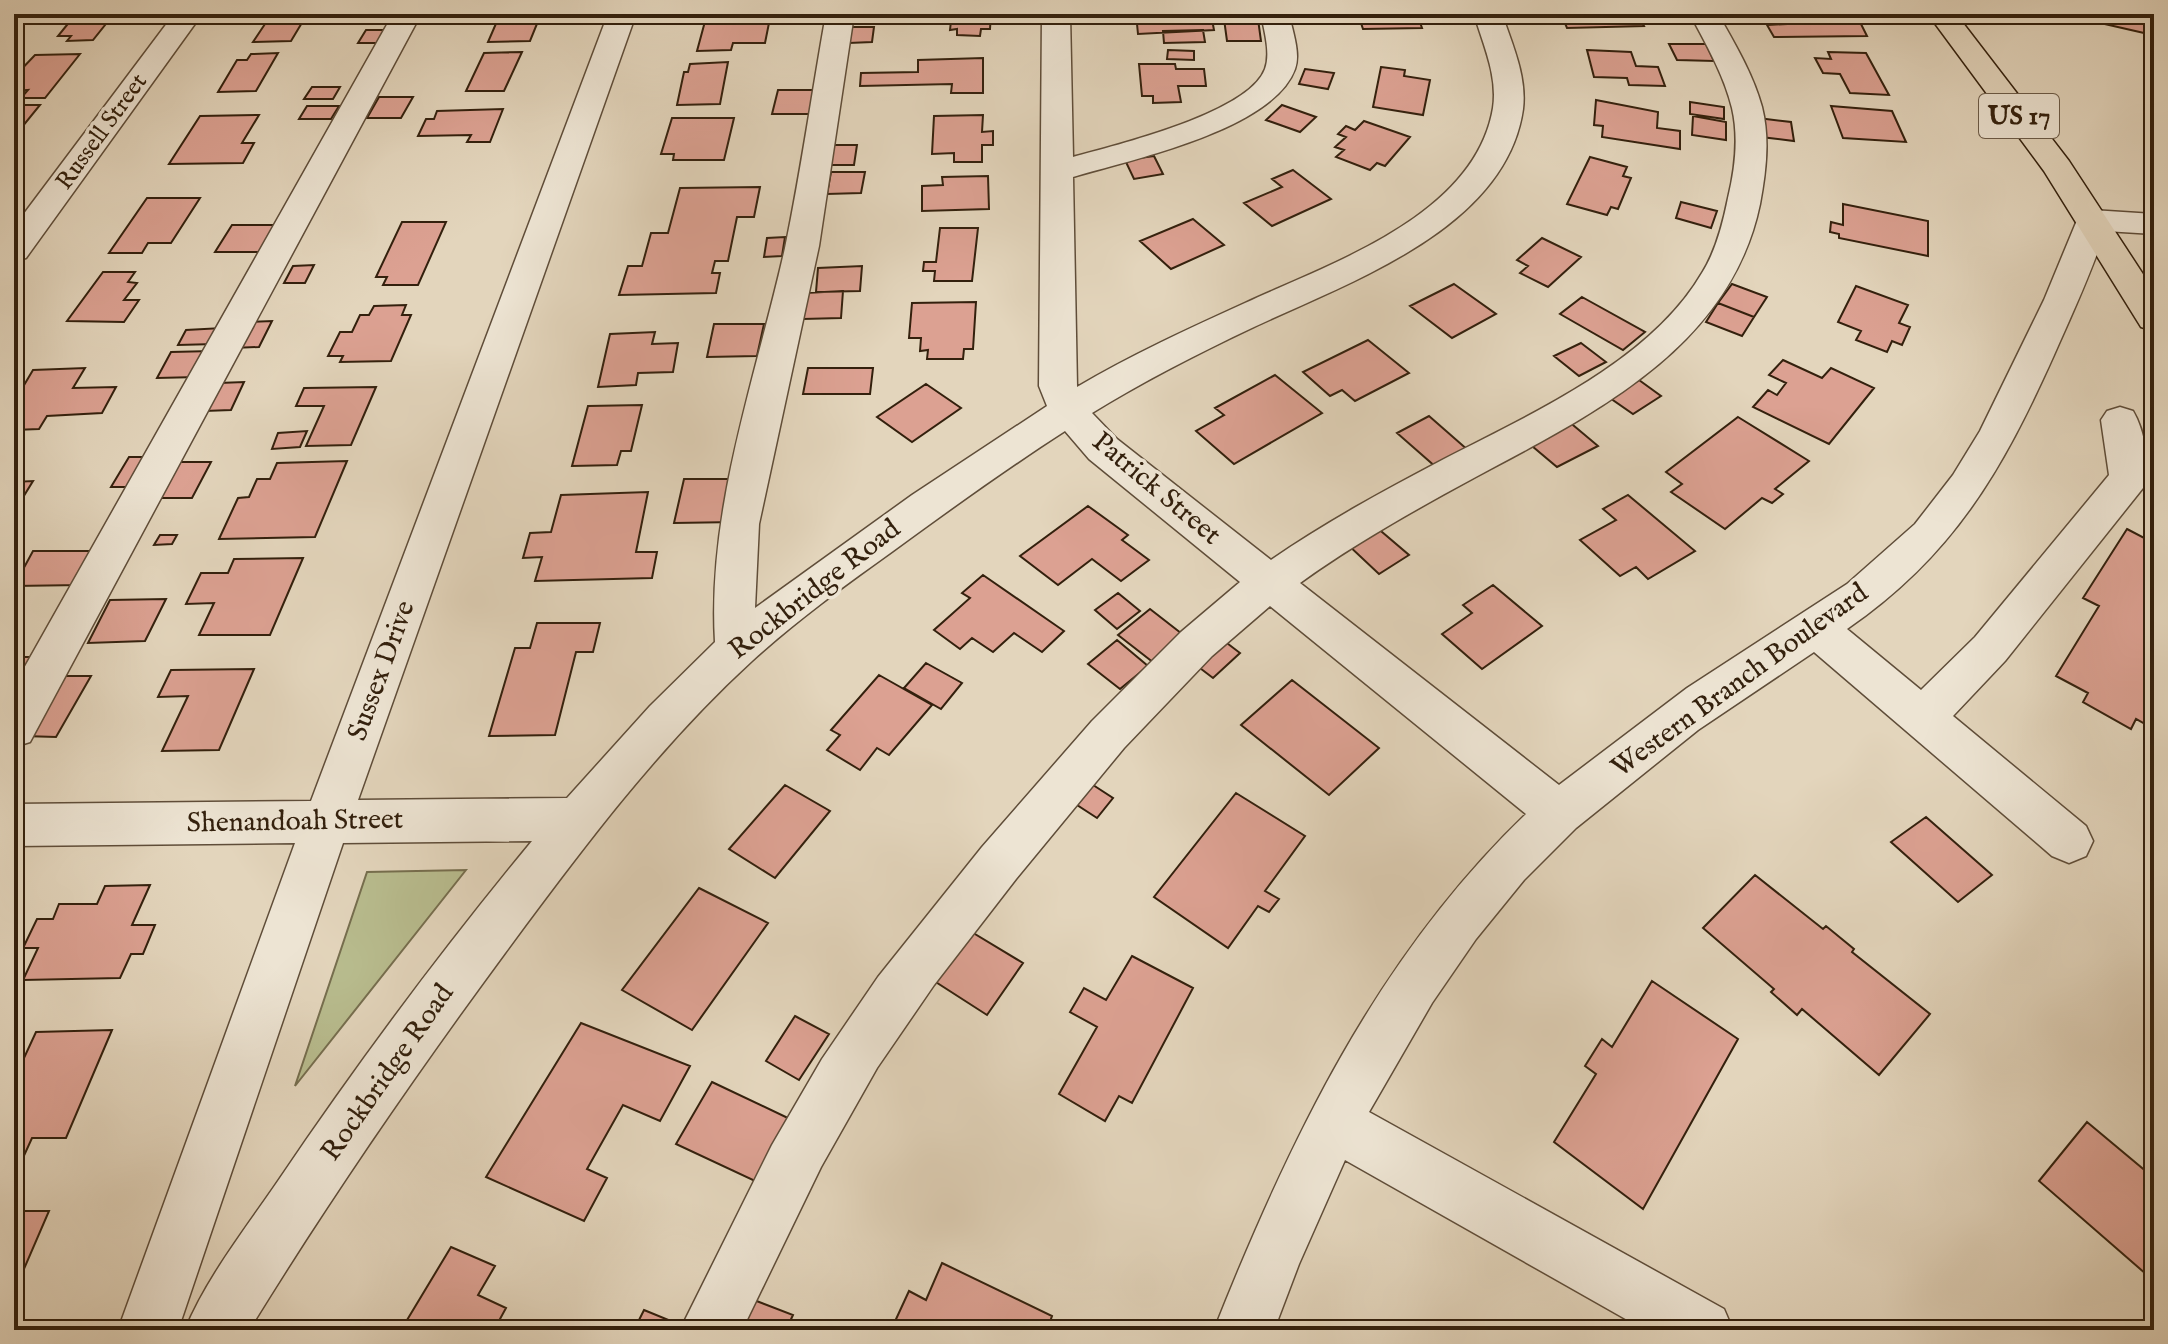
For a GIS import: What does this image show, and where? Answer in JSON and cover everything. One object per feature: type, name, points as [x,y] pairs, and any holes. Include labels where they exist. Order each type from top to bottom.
[{"type":"main road","name":"US 17","points":[[1942,14],[2058,168],[2154,319]]},
{"type":"street","name":"Russell Street","points":[[14,250],[188,14]]},
{"type":"street","points":[[14,728],[407,14]]},
{"type":"street","name":"Sussex Drive","points":[[148,1330],[327,821],[622,14]]},
{"type":"street","points":[[737,648],[733,594],[739,524],[802,246],[840,14]]},
{"type":"street","name":"Patrick Street","points":[[1056,14],[1058,386],[1068,410],[1103,449],[1559,813]]},
{"type":"street","points":[[1057,172],[1221,120],[1251,105],[1269,89],[1279,71],[1282,53],[1275,14]]},
{"type":"street","name":"Rockbridge Road","points":[[215,1330],[414,1032],[576,819],[655,728],[737,648],[820,581],[1068,410],[1133,371],[1337,274],[1405,237],[1447,209],[1477,179],[1499,142],[1508,104],[1506,73],[1488,14]]},
{"type":"street","points":[[710,1330],[766,1215],[844,1074],[924,955],[1048,804],[1149,691],[1229,614],[1270,584],[1419,490],[1520,438],[1592,395],[1653,348],[1692,311],[1715,281],[1731,251],[1750,182],[1753,143],[1748,106],[1735,69],[1704,14]]},
{"type":"street","points":[[2092,220],[2154,224]]},
{"type":"street","name":"Western Branch Boulevard","points":[[1244,1330],[1273,1250],[1334,1123],[1370,1056],[1426,967],[1500,873],[1559,813],[1709,697],[1847,608],[1908,557],[1957,501],[1999,436],[2079,261],[2092,220]]},
{"type":"street","points":[[1922,718],[1990,649],[2129,478],[2120,420]]},
{"type":"street","points":[[1816,628],[2069,841]]},
{"type":"street","name":"Shenandoah Street","points":[[14,825],[576,819]]},
{"type":"street","points":[[1334,1123],[1703,1330]]},
{"type":"green space","points":[[466,870],[295,1086],[367,872]]},
{"type":"building","points":[[299,14],[297,16],[306,16],[291,41],[253,42],[271,15]]},
{"type":"building","points":[[420,14],[450,14],[447,19],[417,20]]},
{"type":"building","points":[[492,14],[541,14],[530,41],[488,42],[498,19],[490,19]]},
{"type":"building","points":[[707,14],[745,14],[744,18],[770,18],[765,43],[733,43],[731,50],[697,51]]},
{"type":"building","points":[[946,14],[991,14],[990,29],[981,29],[980,36],[957,35],[957,29],[950,30],[951,21],[945,21]]},
{"type":"building","points":[[1123,14],[1211,14],[1214,30],[1138,34],[1137,24],[1124,24]]},
{"type":"building","points":[[1358,14],[1417,14],[1422,28],[1363,29]]},
{"type":"building","points":[[1561,14],[1638,14],[1644,26],[1567,28]]},
{"type":"building","points":[[2061,14],[2133,14],[2146,18],[2144,33]]},
{"type":"building","points":[[75,15],[113,15],[93,40],[67,41],[71,36],[58,36]]},
{"type":"building","points":[[1857,16],[1867,36],[1774,37],[1767,25],[1786,24],[1782,17]]},
{"type":"building","points":[[1224,19],[1258,19],[1261,41],[1227,41]]},
{"type":"building","points":[[851,27],[874,27],[872,42],[849,43]]},
{"type":"building","points":[[366,30],[386,30],[378,43],[358,43]]},
{"type":"building","points":[[1203,30],[1205,42],[1164,43],[1163,31]]},
{"type":"building","points":[[1669,44],[1706,44],[1714,61],[1677,60]]},
{"type":"building","points":[[1168,50],[1194,51],[1194,60],[1167,59]]},
{"type":"building","points":[[1587,50],[1631,52],[1636,66],[1658,67],[1665,86],[1629,85],[1627,78],[1594,77]]},
{"type":"building","points":[[522,52],[504,91],[466,91],[484,53]]},
{"type":"building","points":[[1828,52],[1866,53],[1889,95],[1850,93],[1840,74],[1823,73],[1815,58],[1831,59]]},
{"type":"building","points":[[278,53],[256,91],[218,92],[237,60],[247,60],[251,54]]},
{"type":"building","points":[[80,54],[45,98],[21,98],[28,90],[14,91],[14,77],[35,55]]},
{"type":"building","points":[[983,58],[983,93],[951,93],[952,84],[860,86],[861,73],[918,72],[918,60]]},
{"type":"building","points":[[728,62],[720,104],[677,105],[684,72],[688,72],[690,64]]},
{"type":"building","points":[[1139,64],[1175,64],[1176,69],[1204,69],[1206,86],[1178,86],[1181,102],[1153,103],[1153,96],[1142,96]]},
{"type":"building","points":[[1381,67],[1405,70],[1404,76],[1430,80],[1423,115],[1373,107]]},
{"type":"building","points":[[1305,69],[1334,73],[1328,89],[1299,84]]},
{"type":"building","points":[[312,87],[340,87],[333,99],[304,99]]},
{"type":"building","points":[[778,90],[818,90],[813,114],[772,114]]},
{"type":"building","points":[[379,97],[413,97],[401,118],[367,118]]},
{"type":"building","points":[[1596,100],[1658,112],[1657,128],[1680,131],[1680,149],[1602,137],[1603,126],[1594,125]]},
{"type":"building","points":[[1690,102],[1724,107],[1724,119],[1690,114]]},
{"type":"building","points":[[14,105],[40,105],[14,137]]},
{"type":"building","points":[[1282,105],[1316,117],[1300,132],[1266,120]]},
{"type":"building","points":[[307,106],[339,106],[331,119],[299,119]]},
{"type":"building","points":[[1831,106],[1892,111],[1906,142],[1843,138]]},
{"type":"building","points":[[503,109],[490,142],[467,142],[471,135],[418,136],[426,119],[434,119],[437,111]]},
{"type":"building","points":[[259,115],[242,143],[254,143],[243,163],[169,164],[200,116]]},
{"type":"building","points":[[983,115],[982,132],[993,131],[993,145],[982,145],[982,162],[954,162],[954,153],[932,154],[934,116]]},
{"type":"building","points":[[1693,116],[1726,122],[1726,140],[1692,135]]},
{"type":"building","points":[[672,118],[734,118],[724,160],[673,160],[674,154],[661,154]]},
{"type":"building","points":[[1758,118],[1791,122],[1794,141],[1761,137]]},
{"type":"building","points":[[1364,121],[1410,137],[1385,166],[1377,163],[1370,170],[1336,157],[1344,150],[1335,147],[1346,137],[1338,134],[1346,126],[1355,130]]},
{"type":"building","points":[[830,145],[857,145],[854,165],[827,165]]},
{"type":"building","points":[[1154,156],[1163,174],[1134,179],[1125,160]]},
{"type":"building","points":[[1590,157],[1627,167],[1623,176],[1631,178],[1618,209],[1611,207],[1607,215],[1567,204]]},
{"type":"building","points":[[1293,170],[1331,199],[1272,226],[1244,203],[1282,187],[1272,179]]},
{"type":"building","points":[[831,172],[865,172],[861,193],[827,194]]},
{"type":"building","points":[[988,176],[989,209],[922,211],[922,186],[943,185],[942,177]]},
{"type":"building","points":[[760,187],[754,217],[737,217],[728,261],[715,261],[712,273],[720,273],[716,293],[619,295],[628,266],[642,266],[651,233],[668,233],[680,188]]},
{"type":"building","points":[[147,198],[200,198],[171,243],[148,243],[142,253],[109,253]]},
{"type":"building","points":[[1681,202],[1717,211],[1711,228],[1676,218]]},
{"type":"building","points":[[1843,204],[1928,221],[1928,256],[1839,238],[1839,234],[1830,232],[1831,222],[1843,225]]},
{"type":"building","points":[[1193,219],[1224,245],[1171,269],[1140,241]]},
{"type":"building","points":[[402,222],[446,222],[418,285],[383,285],[387,277],[376,277]]},
{"type":"building","points":[[232,225],[275,225],[259,252],[215,252]]},
{"type":"building","points":[[940,228],[978,228],[972,281],[934,281],[935,271],[923,271],[924,262],[936,262]]},
{"type":"building","points":[[785,237],[782,256],[764,257],[767,238]]},
{"type":"building","points":[[1542,238],[1581,257],[1548,287],[1520,273],[1528,266],[1517,260]]},
{"type":"building","points":[[314,265],[305,283],[284,283],[293,266]]},
{"type":"building","points":[[862,266],[860,291],[816,292],[818,268]]},
{"type":"building","points":[[103,272],[135,272],[128,282],[137,283],[124,300],[139,300],[124,322],[67,321]]},
{"type":"building","points":[[1454,284],[1496,314],[1452,338],[1410,306]]},
{"type":"building","points":[[1732,284],[1767,297],[1754,317],[1718,303]]},
{"type":"building","points":[[1856,286],[1908,305],[1899,323],[1910,327],[1902,345],[1892,341],[1887,352],[1856,340],[1861,331],[1838,322]]},
{"type":"building","points":[[843,291],[841,318],[803,319],[805,293]]},
{"type":"building","points":[[1582,297],[1645,332],[1623,350],[1560,314]]},
{"type":"building","points":[[976,302],[973,349],[964,349],[963,359],[927,359],[928,350],[920,351],[921,338],[909,338],[912,303]]},
{"type":"building","points":[[1718,303],[1754,317],[1742,336],[1706,322]]},
{"type":"building","points":[[406,305],[402,315],[411,315],[391,361],[340,362],[343,356],[328,356],[340,332],[352,332],[360,315],[369,315],[374,306]]},
{"type":"building","points":[[272,321],[259,347],[233,348],[246,322]]},
{"type":"building","points":[[714,324],[764,324],[757,356],[707,357]]},
{"type":"building","points":[[222,328],[215,344],[178,345],[186,330]]},
{"type":"building","points":[[655,332],[652,344],[678,343],[673,372],[638,373],[636,385],[598,387],[610,334]]},
{"type":"building","points":[[1368,340],[1409,373],[1355,401],[1342,390],[1330,396],[1303,372]]},
{"type":"building","points":[[1581,343],[1606,362],[1579,376],[1554,356]]},
{"type":"building","points":[[212,351],[198,377],[157,378],[171,352]]},
{"type":"building","points":[[1783,360],[1822,378],[1831,368],[1874,388],[1829,444],[1753,407],[1768,390],[1777,395],[1786,383],[1769,375]]},
{"type":"building","points":[[85,368],[73,388],[116,387],[102,413],[47,416],[39,429],[14,430],[14,402],[33,370]]},
{"type":"building","points":[[808,368],[873,368],[870,394],[803,394]]},
{"type":"building","points":[[1275,375],[1322,413],[1234,464],[1196,431],[1224,415],[1215,408]]},
{"type":"building","points":[[1639,380],[1661,396],[1633,414],[1610,398]]},
{"type":"building","points":[[244,382],[231,410],[205,411],[219,383]]},
{"type":"building","points":[[926,384],[961,408],[912,442],[877,417]]},
{"type":"building","points":[[376,387],[351,445],[306,446],[324,406],[296,406],[304,388]]},
{"type":"building","points":[[642,405],[631,451],[621,451],[617,465],[572,466],[588,406]]},
{"type":"building","points":[[1429,416],[1469,451],[1437,468],[1397,433]]},
{"type":"building","points":[[1738,417],[1809,461],[1775,489],[1783,494],[1772,503],[1762,498],[1725,529],[1671,492],[1682,484],[1666,472]]},
{"type":"building","points":[[1567,420],[1598,446],[1557,467],[1526,441]]},
{"type":"building","points":[[307,431],[300,447],[272,449],[278,433]]},
{"type":"building","points":[[129,457],[156,457],[139,487],[111,487]]},
{"type":"building","points":[[347,461],[315,537],[219,539],[238,498],[249,497],[257,479],[270,479],[277,463]]},
{"type":"building","points":[[174,462],[211,462],[192,498],[154,498]]},
{"type":"building","points":[[684,479],[744,479],[736,522],[674,523]]},
{"type":"building","points":[[33,481],[14,512],[14,482]]},
{"type":"building","points":[[648,492],[636,552],[657,552],[652,578],[535,581],[542,557],[523,558],[530,533],[551,532],[561,495]]},
{"type":"building","points":[[1628,495],[1695,551],[1648,579],[1636,567],[1620,576],[1580,540],[1616,520],[1603,509]]},
{"type":"building","points":[[1088,506],[1128,535],[1122,540],[1149,560],[1121,581],[1092,559],[1058,585],[1020,556]]},
{"type":"building","points":[[1375,526],[1409,555],[1379,574],[1346,543]]},
{"type":"building","points":[[2127,529],[2154,543],[2154,729],[2136,719],[2131,729],[2083,702],[2088,693],[2056,676],[2099,606],[2083,598]]},
{"type":"building","points":[[160,535],[177,535],[172,544],[154,545]]},
{"type":"building","points":[[33,551],[101,551],[81,585],[14,586]]},
{"type":"building","points":[[303,558],[270,635],[199,635],[214,603],[186,604],[201,573],[228,573],[234,559]]},
{"type":"building","points":[[983,575],[1064,631],[1042,652],[1014,633],[993,652],[972,638],[960,649],[934,630],[970,598],[962,593]]},
{"type":"building","points":[[1493,585],[1542,626],[1482,669],[1442,634],[1472,613],[1463,605]]},
{"type":"building","points":[[1118,593],[1140,611],[1117,629],[1095,610]]},
{"type":"building","points":[[166,599],[145,641],[88,643],[110,600]]},
{"type":"building","points":[[1150,609],[1186,637],[1154,663],[1118,635]]},
{"type":"building","points":[[537,623],[600,623],[593,652],[576,652],[555,735],[489,736],[515,648],[530,648]]},
{"type":"building","points":[[1219,637],[1240,653],[1213,678],[1192,662]]},
{"type":"building","points":[[1117,640],[1148,666],[1120,689],[1088,664]]},
{"type":"building","points":[[14,657],[35,657],[23,679],[14,679]]},
{"type":"building","points":[[926,663],[962,683],[941,709],[904,688]]},
{"type":"building","points":[[254,669],[219,750],[162,751],[188,696],[158,697],[171,670]]},
{"type":"building","points":[[879,675],[932,705],[889,755],[877,748],[860,770],[827,750],[840,735],[831,730]]},
{"type":"building","points":[[59,676],[91,676],[56,737],[24,736]]},
{"type":"building","points":[[1292,680],[1379,748],[1329,795],[1241,725]]},
{"type":"building","points":[[1090,783],[1113,798],[1097,818],[1074,803]]},
{"type":"building","points":[[785,785],[830,811],[775,878],[729,849]]},
{"type":"building","points":[[1236,793],[1305,836],[1265,891],[1279,899],[1269,912],[1258,906],[1228,948],[1154,897]]},
{"type":"building","points":[[1926,817],[1992,875],[1958,902],[1891,842]]},
{"type":"building","points":[[1755,875],[1823,929],[1826,926],[1854,949],[1852,952],[1930,1014],[1879,1075],[1802,1009],[1797,1015],[1771,992],[1774,989],[1703,928]]},
{"type":"building","points":[[150,885],[132,925],[155,925],[143,954],[131,954],[120,978],[23,980],[38,948],[23,948],[37,919],[53,919],[59,904],[97,904],[105,886]]},
{"type":"building","points":[[699,888],[768,923],[692,1030],[622,990]]},
{"type":"building","points":[[965,928],[1023,963],[987,1015],[928,977]]},
{"type":"building","points":[[1132,956],[1193,988],[1132,1103],[1119,1096],[1105,1121],[1059,1094],[1097,1027],[1070,1012],[1084,988],[1106,1000]]},
{"type":"building","points":[[1652,981],[1738,1039],[1643,1209],[1554,1142],[1596,1074],[1585,1066],[1602,1039],[1612,1047]]},
{"type":"building","points":[[795,1016],[829,1034],[799,1080],[766,1061]]},
{"type":"building","points":[[581,1023],[690,1066],[660,1121],[623,1105],[587,1169],[607,1178],[584,1221],[486,1177]]},
{"type":"building","points":[[112,1030],[66,1138],[32,1138],[17,1171],[14,1171],[14,1058],[24,1058],[36,1032]]},
{"type":"building","points":[[712,1082],[790,1119],[755,1181],[676,1144]]},
{"type":"building","points":[[2087,1122],[2154,1178],[2154,1281],[2039,1181]]},
{"type":"building","points":[[14,1211],[49,1211],[14,1292]]},
{"type":"building","points":[[451,1247],[495,1266],[478,1295],[506,1308],[494,1330],[401,1330]]},
{"type":"building","points":[[942,1263],[1052,1316],[1047,1330],[891,1330],[909,1291],[926,1300]]},
{"type":"building","points":[[741,1295],[793,1315],[786,1330],[726,1330]]},
{"type":"building","points":[[644,1310],[671,1321],[667,1330],[634,1330]]}]
